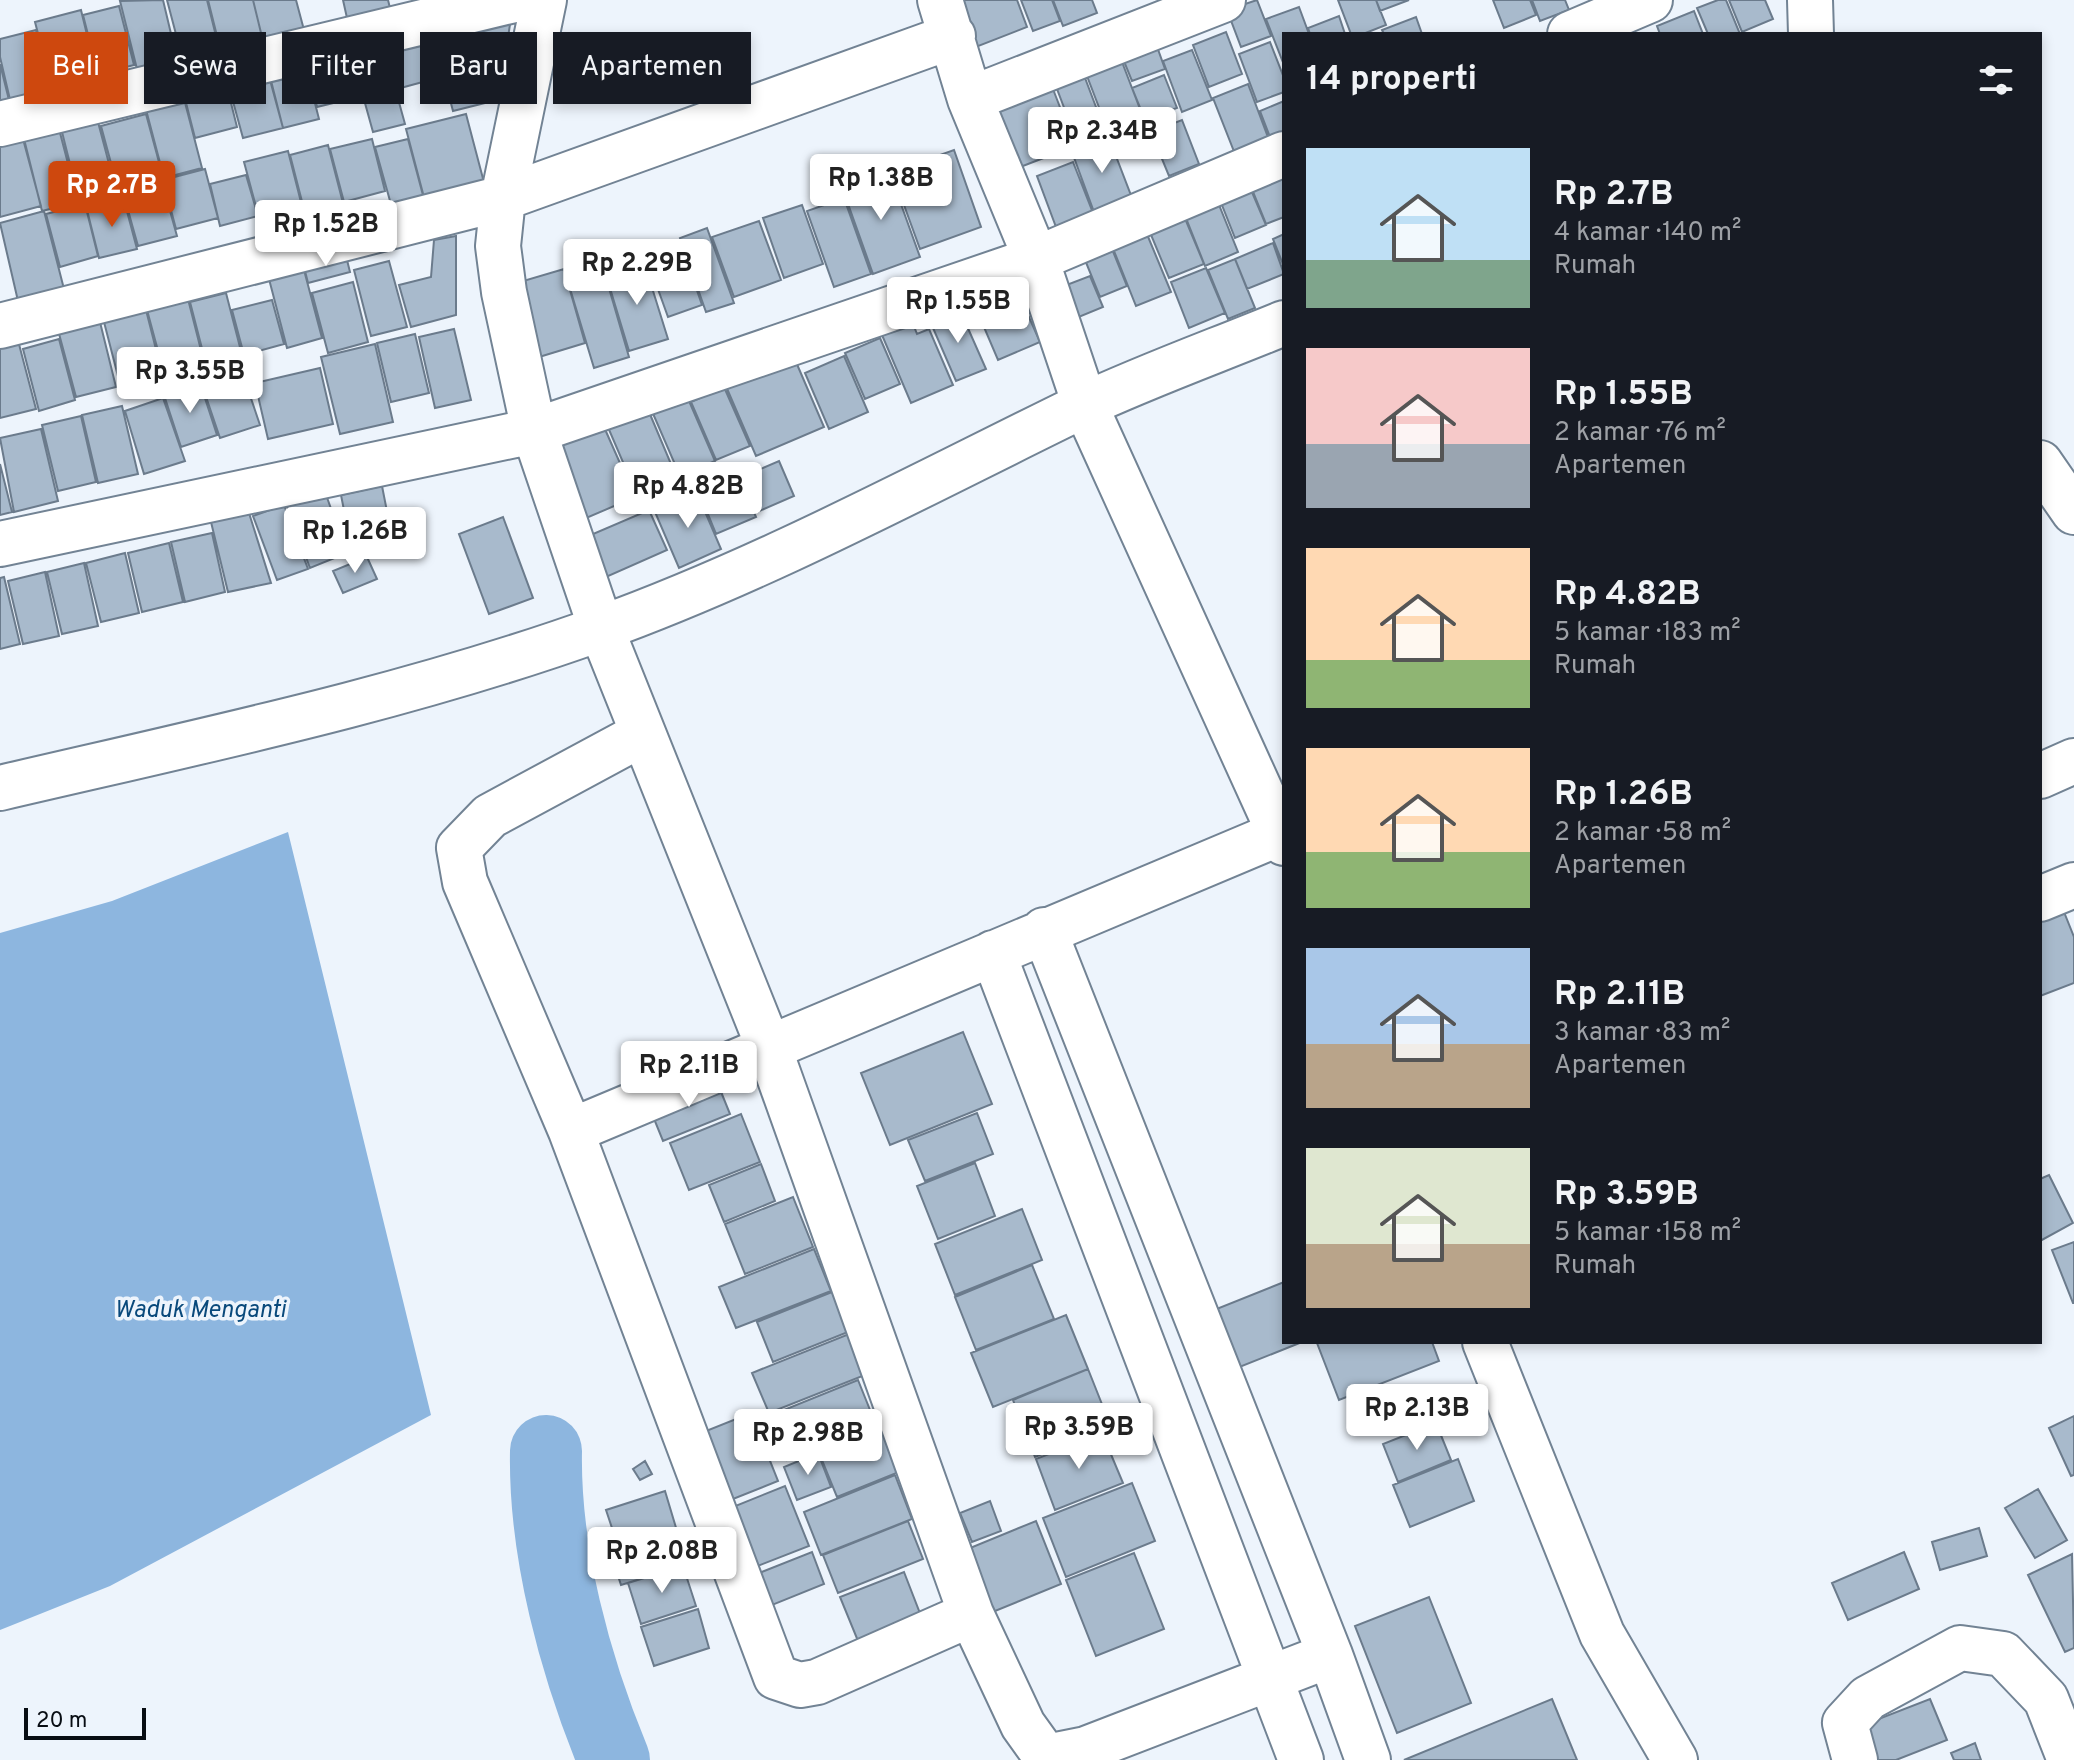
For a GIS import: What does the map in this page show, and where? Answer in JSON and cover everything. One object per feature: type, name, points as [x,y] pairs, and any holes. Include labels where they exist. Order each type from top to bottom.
[{"type":"street","points":[[0,124],[514,0]]},
{"type":"street","points":[[544,0],[503,198],[498,246],[504,292],[534,431],[601,628],[769,1048],[971,1614],[1023,1725],[1046,1757],[1086,1749],[1330,1655]]},
{"type":"street","points":[[970,99],[1223,0]]},
{"type":"street","points":[[1575,32],[1650,0]]},
{"type":"street","points":[[1810,0],[1811,32]]},
{"type":"street","points":[[0,326],[503,198],[946,18],[970,99],[1036,259],[1085,405],[1282,838],[1044,930],[571,1131]]},
{"type":"street","points":[[0,544],[534,431],[1036,259],[1282,155]]},
{"type":"street","points":[[0,788],[331,710],[476,669],[601,628],[808,540],[1085,405],[1282,324]]},
{"type":"street","points":[[2042,466],[2061,498],[2074,512]]},
{"type":"street","points":[[642,734],[490,816],[459,848],[465,882],[571,1131],[776,1677],[800,1685],[817,1682],[971,1614]]},
{"type":"street","points":[[2042,775],[2074,761]]},
{"type":"street","points":[[2042,898],[2074,885]]},
{"type":"street","points":[[1044,930],[1330,1655],[1368,1760]]},
{"type":"street","points":[[993,953],[1301,1760]]},
{"type":"street","points":[[1486,1344],[1602,1634],[1675,1760]]},
{"type":"street","points":[[1855,1760],[1845,1723],[1868,1698],[1960,1648],[2003,1654],[2046,1699],[2070,1760]]},
{"type":"water","name":"Waduk Menganti","points":[[288,832],[431,1415],[110,1586],[0,1630],[0,933],[112,901]]},
{"type":"building","points":[[163,0],[171,32],[144,32],[144,67],[137,69],[120,1]]},
{"type":"building","points":[[167,0],[207,0],[215,32],[175,32]]},
{"type":"building","points":[[208,0],[253,0],[261,32],[216,32]]},
{"type":"building","points":[[253,0],[296,0],[304,30],[282,32],[282,36],[266,40],[266,32],[261,32]]},
{"type":"building","points":[[343,0],[388,0],[392,16],[349,27]]},
{"type":"building","points":[[948,0],[1017,0],[1027,27],[963,52]]},
{"type":"building","points":[[1021,0],[1052,0],[1060,21],[1033,31]]},
{"type":"building","points":[[1053,0],[1092,0],[1097,13],[1063,26]]},
{"type":"building","points":[[1257,0],[1271,36],[1241,47],[1227,10]]},
{"type":"building","points":[[1338,0],[1376,0],[1386,25],[1368,32],[1350,32]]},
{"type":"building","points":[[1376,0],[1409,0],[1380,11]]},
{"type":"building","points":[[1493,0],[1530,0],[1536,15],[1504,28]]},
{"type":"building","points":[[1532,0],[1565,0],[1569,10],[1540,21]]},
{"type":"building","points":[[1726,0],[1739,32],[1707,32],[1697,8]]},
{"type":"building","points":[[1729,0],[1765,0],[1773,19],[1742,32]]},
{"type":"building","points":[[119,6],[126,32],[87,32],[83,15]]},
{"type":"building","points":[[1299,7],[1308,32],[1282,32],[1282,60],[1266,19]]},
{"type":"building","points":[[81,10],[86,32],[38,32],[35,22]]},
{"type":"building","points":[[512,11],[509,32],[477,32],[473,18]]},
{"type":"building","points":[[1694,11],[1702,32],[1659,32],[1657,26]]},
{"type":"building","points":[[1339,16],[1344,32],[1309,32],[1308,28]]},
{"type":"building","points":[[470,17],[474,32],[432,32],[431,27]]},
{"type":"building","points":[[1416,17],[1421,32],[1383,32]]},
{"type":"building","points":[[1226,32],[1242,74],[1209,87],[1193,45]]},
{"type":"building","points":[[24,33],[24,101],[11,104],[0,57],[0,39]]},
{"type":"building","points":[[420,36],[420,83],[404,87],[404,40]]},
{"type":"building","points":[[128,41],[134,65],[128,66]]},
{"type":"building","points":[[1155,41],[1165,69],[1132,81],[1121,54]]},
{"type":"building","points":[[1270,42],[1282,73],[1282,93],[1257,102],[1239,54]]},
{"type":"building","points":[[1192,50],[1212,100],[1182,112],[1163,61]]},
{"type":"building","points":[[282,61],[282,104],[315,104],[319,119],[283,128],[267,65]]},
{"type":"building","points":[[1122,62],[1140,109],[1105,123],[1087,76]]},
{"type":"building","points":[[0,64],[9,100],[0,102]]},
{"type":"building","points":[[266,65],[283,128],[243,138],[234,104],[266,104]]},
{"type":"building","points":[[1082,70],[1099,115],[1071,126],[1054,81]]},
{"type":"building","points":[[1164,75],[1177,108],[1145,120],[1132,88]]},
{"type":"building","points":[[1051,84],[1075,146],[1007,172],[983,111]]},
{"type":"building","points":[[1248,84],[1269,140],[1235,154],[1213,98]]},
{"type":"building","points":[[1282,102],[1282,133],[1270,137],[1260,111]]},
{"type":"building","points":[[145,104],[185,104],[202,168],[164,178]]},
{"type":"building","points":[[186,104],[231,104],[237,127],[195,138]]},
{"type":"building","points":[[365,104],[399,104],[405,124],[373,132]]},
{"type":"building","points":[[451,104],[481,104],[453,111]]},
{"type":"building","points":[[146,114],[163,177],[118,189],[101,126]]},
{"type":"building","points":[[466,114],[486,190],[426,205],[406,129]]},
{"type":"building","points":[[1182,120],[1199,164],[1169,176],[1151,132]]},
{"type":"building","points":[[98,122],[117,194],[80,204],[62,132]]},
{"type":"building","points":[[19,124],[41,206],[0,217],[0,129]]},
{"type":"building","points":[[59,129],[78,202],[42,211],[24,139]]},
{"type":"building","points":[[1109,138],[1132,198],[1094,212],[1072,152]]},
{"type":"building","points":[[372,139],[385,191],[344,202],[330,149]]},
{"type":"building","points":[[408,139],[424,199],[392,208],[375,147]]},
{"type":"building","points":[[328,145],[344,207],[306,217],[290,155]]},
{"type":"building","points":[[954,150],[981,227],[920,249],[892,172]]},
{"type":"building","points":[[288,151],[305,218],[262,229],[244,162]]},
{"type":"building","points":[[1073,162],[1093,213],[1056,227],[1037,176]]},
{"type":"building","points":[[1282,168],[1282,218],[1266,224],[1249,182]]},
{"type":"building","points":[[205,169],[218,218],[176,229],[163,180]]},
{"type":"building","points":[[889,171],[920,257],[873,274],[842,187]]},
{"type":"building","points":[[246,175],[258,216],[220,226],[210,184]]},
{"type":"building","points":[[1246,178],[1266,225],[1235,238],[1216,190]]},
{"type":"building","points":[[1213,190],[1238,252],[1205,266],[1180,203]]},
{"type":"building","points":[[165,193],[177,236],[138,246],[126,203]]},
{"type":"building","points":[[844,198],[871,274],[834,287],[807,211]]},
{"type":"building","points":[[124,200],[137,249],[99,258],[87,210]]},
{"type":"building","points":[[85,204],[98,256],[60,267],[46,214]]},
{"type":"building","points":[[1179,204],[1204,264],[1169,278],[1144,218]]},
{"type":"building","points":[[802,205],[823,264],[784,278],[763,218]]},
{"type":"building","points":[[44,211],[64,289],[18,301],[0,223]]},
{"type":"building","points":[[759,221],[781,280],[734,297],[712,237]]},
{"type":"building","points":[[1144,227],[1171,292],[1136,306],[1110,241]]},
{"type":"building","points":[[707,228],[734,303],[706,312],[680,238]]},
{"type":"building","points":[[1282,235],[1282,262],[1273,239]]},
{"type":"building","points":[[456,236],[456,315],[411,327],[399,285],[431,277],[434,240]]},
{"type":"building","points":[[680,241],[702,305],[668,317],[645,253]]},
{"type":"building","points":[[1273,243],[1282,275],[1247,289],[1235,259]]},
{"type":"building","points":[[1110,244],[1127,286],[1100,297],[1083,255]]},
{"type":"building","points":[[345,252],[350,272],[308,283],[303,263]]},
{"type":"building","points":[[1235,259],[1255,308],[1228,319],[1208,270]]},
{"type":"building","points":[[389,261],[407,327],[371,336],[354,270]]},
{"type":"building","points":[[644,262],[668,339],[629,351],[606,275]]},
{"type":"building","points":[[1206,268],[1225,313],[1189,328],[1171,282]]},
{"type":"building","points":[[564,269],[585,343],[526,361],[503,287]]},
{"type":"building","points":[[304,270],[322,338],[287,348],[269,279]]},
{"type":"building","points":[[604,271],[629,357],[594,368],[568,282]]},
{"type":"building","points":[[1090,276],[1103,307],[1069,321],[1056,289]]},
{"type":"building","points":[[1013,281],[1040,342],[998,360],[972,299]]},
{"type":"building","points":[[353,282],[368,342],[328,353],[312,293]]},
{"type":"building","points":[[226,293],[242,355],[206,364],[190,302]]},
{"type":"building","points":[[188,299],[204,362],[164,373],[147,310]]},
{"type":"building","points":[[272,300],[284,344],[244,355],[232,310]]},
{"type":"building","points":[[907,308],[917,334],[929,329],[953,385],[911,403],[876,321]]},
{"type":"building","points":[[959,308],[986,369],[956,381],[930,321]]},
{"type":"building","points":[[146,310],[162,373],[120,384],[104,322]]},
{"type":"building","points":[[99,318],[116,387],[76,397],[58,330]]},
{"type":"building","points":[[15,329],[36,409],[0,418],[0,333]]},
{"type":"building","points":[[454,329],[471,400],[435,408],[419,337]]},
{"type":"building","points":[[415,334],[429,393],[391,402],[377,343]]},
{"type":"building","points":[[880,338],[900,384],[865,399],[845,353]]},
{"type":"building","points":[[59,339],[75,400],[39,411],[23,349]]},
{"type":"building","points":[[375,344],[393,422],[340,434],[321,357]]},
{"type":"building","points":[[793,355],[824,427],[756,456],[725,384]]},
{"type":"building","points":[[844,356],[868,412],[829,429],[805,373]]},
{"type":"building","points":[[320,368],[333,424],[268,439],[255,383]]},
{"type":"building","points":[[241,369],[260,425],[220,438],[201,382]]},
{"type":"building","points":[[200,383],[217,435],[181,447],[164,395]]},
{"type":"building","points":[[724,387],[750,446],[716,460],[691,402]]},
{"type":"building","points":[[686,394],[715,461],[680,476],[651,409]]},
{"type":"building","points":[[163,398],[185,461],[144,474],[125,411]]},
{"type":"building","points":[[644,400],[671,464],[631,481],[604,418]]},
{"type":"building","points":[[122,406],[138,474],[98,483],[82,415]]},
{"type":"building","points":[[81,416],[96,482],[58,491],[42,425]]},
{"type":"building","points":[[604,427],[635,497],[577,522],[546,452]]},
{"type":"building","points":[[41,429],[58,501],[14,512],[0,438]]},
{"type":"building","points":[[779,461],[794,496],[757,512],[742,477]]},
{"type":"building","points":[[0,464],[12,512],[0,515]]},
{"type":"building","points":[[738,475],[756,517],[716,534],[699,492]]},
{"type":"building","points":[[382,486],[394,547],[353,556],[341,495]]},
{"type":"building","points":[[325,492],[347,553],[310,568],[287,506]]},
{"type":"building","points":[[697,493],[721,549],[679,568],[655,512]]},
{"type":"building","points":[[284,505],[308,569],[277,580],[253,516]]},
{"type":"building","points":[[649,510],[667,550],[597,581],[579,540]]},
{"type":"building","points":[[249,513],[271,583],[228,592],[211,522]]},
{"type":"building","points":[[503,517],[533,598],[489,614],[459,534]]},
{"type":"building","points":[[212,533],[225,592],[185,602],[171,542]]},
{"type":"building","points":[[169,543],[183,602],[142,612],[128,553]]},
{"type":"building","points":[[125,553],[139,613],[101,622],[86,563]]},
{"type":"building","points":[[367,557],[377,579],[343,593],[333,571]]},
{"type":"building","points":[[84,563],[98,626],[62,634],[47,572]]},
{"type":"building","points":[[45,572],[59,636],[23,644],[8,581]]},
{"type":"building","points":[[4,577],[20,644],[0,649],[0,578]]},
{"type":"building","points":[[2062,907],[2074,937],[2074,983],[2042,995],[2042,914]]},
{"type":"building","points":[[963,1032],[992,1104],[890,1145],[861,1073]]},
{"type":"building","points":[[715,1077],[730,1114],[663,1141],[648,1104]]},
{"type":"building","points":[[977,1113],[993,1154],[925,1181],[908,1140]]},
{"type":"building","points":[[741,1114],[760,1162],[689,1190],[670,1143]]},
{"type":"building","points":[[975,1163],[995,1216],[938,1239],[917,1186]]},
{"type":"building","points":[[761,1164],[775,1201],[724,1222],[709,1185]]},
{"type":"building","points":[[2049,1175],[2073,1223],[2042,1240],[2042,1178]]},
{"type":"building","points":[[793,1197],[813,1247],[745,1274],[725,1224]]},
{"type":"building","points":[[1022,1209],[1042,1260],[955,1295],[935,1244]]},
{"type":"building","points":[[2074,1242],[2074,1303],[2073,1303],[2052,1250]]},
{"type":"building","points":[[814,1249],[831,1291],[736,1328],[719,1287]]},
{"type":"building","points":[[1032,1265],[1054,1319],[976,1350],[955,1297]]},
{"type":"building","points":[[1282,1283],[1282,1344],[1297,1344],[1232,1370],[1209,1312]]},
{"type":"building","points":[[832,1292],[848,1332],[773,1362],[757,1322]]},
{"type":"building","points":[[1066,1315],[1088,1369],[993,1407],[971,1353]]},
{"type":"building","points":[[849,1334],[865,1375],[769,1413],[752,1373]]},
{"type":"building","points":[[1317,1344],[1433,1344],[1439,1361],[1339,1400]]},
{"type":"building","points":[[1088,1369],[1111,1427],[1035,1457],[1013,1400]]},
{"type":"building","points":[[858,1380],[876,1425],[787,1460],[769,1416]]},
{"type":"building","points":[[751,1413],[778,1481],[718,1505],[691,1437]]},
{"type":"building","points":[[2074,1416],[2074,1475],[2071,1476],[2049,1428]]},
{"type":"building","points":[[1436,1423],[1451,1460],[1398,1482],[1383,1444]]},
{"type":"building","points":[[882,1428],[899,1472],[837,1497],[819,1453]]},
{"type":"building","points":[[1102,1433],[1123,1483],[1055,1510],[1036,1459]]},
{"type":"building","points":[[818,1453],[831,1487],[797,1500],[784,1467]]},
{"type":"building","points":[[1458,1459],[1474,1501],[1410,1527],[1393,1485]]},
{"type":"building","points":[[645,1461],[652,1474],[640,1480],[633,1469]]},
{"type":"building","points":[[895,1475],[912,1519],[821,1555],[804,1512]]},
{"type":"building","points":[[1132,1483],[1155,1541],[1066,1577],[1043,1518]]},
{"type":"building","points":[[785,1486],[809,1546],[742,1572],[718,1513]]},
{"type":"building","points":[[2038,1489],[2067,1540],[2035,1558],[2005,1508]]},
{"type":"building","points":[[665,1491],[677,1531],[619,1549],[606,1510]]},
{"type":"building","points":[[990,1501],[1001,1531],[972,1542],[960,1513]]},
{"type":"building","points":[[908,1521],[923,1559],[838,1593],[823,1555]]},
{"type":"building","points":[[1036,1521],[1061,1584],[978,1618],[953,1555]]},
{"type":"building","points":[[1979,1528],[1987,1556],[1940,1570],[1932,1542]]},
{"type":"building","points":[[672,1535],[682,1566],[621,1585],[611,1554]]},
{"type":"building","points":[[812,1552],[824,1584],[757,1611],[744,1579]]},
{"type":"building","points":[[1904,1552],[1919,1589],[1848,1620],[1832,1583]]},
{"type":"building","points":[[1134,1553],[1164,1629],[1096,1656],[1066,1580]]},
{"type":"building","points":[[2072,1554],[2074,1648],[2065,1652],[2028,1575]]},
{"type":"building","points":[[683,1566],[696,1606],[641,1624],[628,1583]]},
{"type":"building","points":[[904,1572],[921,1616],[858,1641],[840,1597]]},
{"type":"building","points":[[1429,1597],[1471,1703],[1397,1733],[1355,1626]]},
{"type":"building","points":[[698,1609],[709,1648],[654,1666],[641,1627]]},
{"type":"building","points":[[1552,1699],[1577,1760],[1404,1760]]},
{"type":"building","points":[[1930,1699],[1947,1740],[1896,1760],[1876,1760],[1863,1725]]},
{"type":"building","points":[[1975,1743],[1981,1760],[1954,1760],[1951,1753]]},
{"type":"waterway","points":[[546,1451],[550,1529],[556,1568],[575,1648],[614,1760]]}]
